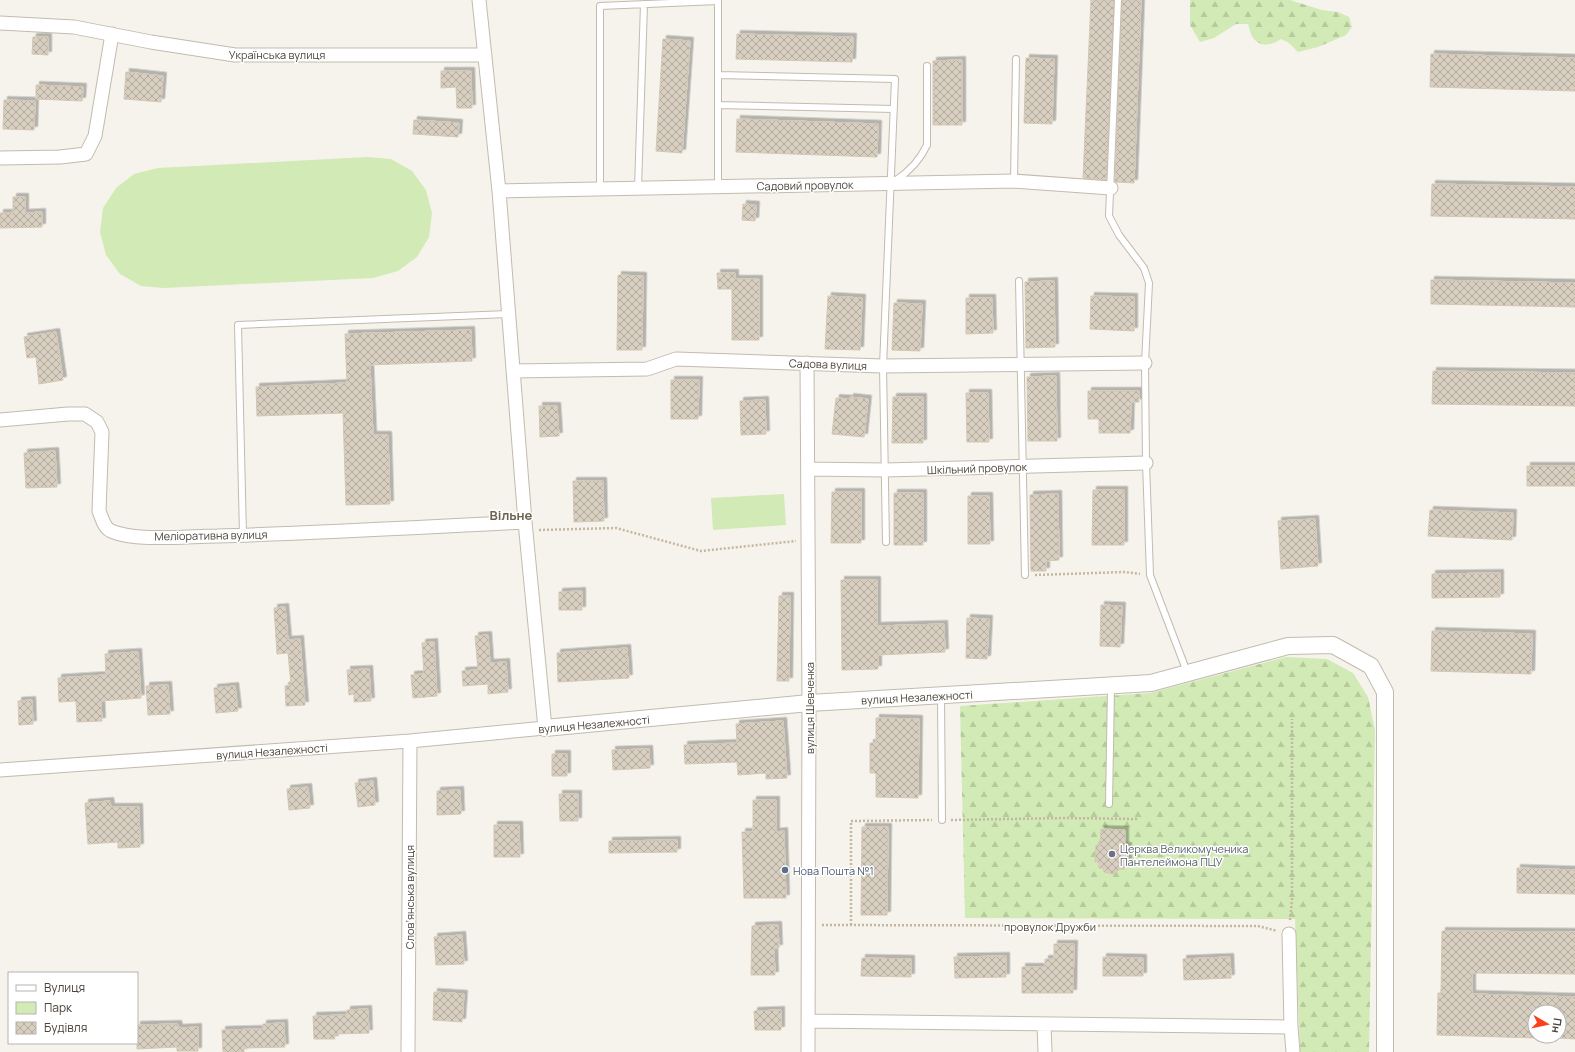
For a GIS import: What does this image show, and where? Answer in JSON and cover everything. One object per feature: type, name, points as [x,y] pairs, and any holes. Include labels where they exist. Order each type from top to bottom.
[{"type":"street","points":[[479,0],[499,191],[525,526],[545,728]]},
{"type":"street","name":"Українська вулиця","points":[[0,23],[74,27],[151,42],[234,55],[485,54]]},
{"type":"street","points":[[0,158],[60,157],[86,154],[95,136],[112,34]]},
{"type":"street","name":"Садовий провулок","points":[[499,191],[1014,182],[1111,188]]},
{"type":"street","name":"Садова вулиця","points":[[513,371],[647,369],[676,359],[883,366],[1145,363]]},
{"type":"street","name":"вулиця Шевченка","points":[[807,363],[810,925],[808,1052]]},
{"type":"street","name":"Меліоративна вулиця","points":[[0,420],[85,414],[97,422],[102,432],[99,511],[103,523],[109,530],[130,536],[158,537],[243,535],[525,526]]},
{"type":"street","name":"Шкільний провулок","points":[[808,469],[885,470],[1146,463]]},
{"type":"street","name":"вулиця Незалежності","points":[[0,770],[410,741],[809,703],[1151,683],[1288,646],[1333,645],[1371,666],[1385,692],[1385,1052]]},
{"type":"street","name":"Словʼянська вулиця","points":[[408,1052],[410,741]]},
{"type":"street","points":[[1289,934],[1293,1052]]},
{"type":"street","points":[[809,1021],[1291,1027]]},
{"type":"street","points":[[1044,1024],[1044,1052]]},
{"type":"lane","points":[[1118,0],[1109,216],[1119,235],[1144,268],[1149,283],[1145,363],[1146,463],[1150,575],[1188,674]]},
{"type":"lane","points":[[600,189],[600,6],[718,1],[718,187]]},
{"type":"lane","points":[[638,188],[644,4]]},
{"type":"lane","points":[[1014,182],[1016,59]]},
{"type":"lane","points":[[892,184],[906,174],[915,165],[922,156],[927,145],[927,66]]},
{"type":"lane","points":[[718,75],[895,79],[892,184],[883,366],[886,542]]},
{"type":"lane","points":[[718,105],[894,109]]},
{"type":"lane","points":[[1019,281],[1026,575]]},
{"type":"lane","points":[[243,535],[238,325],[508,314]]},
{"type":"lane","points":[[1109,804],[1111,685]]},
{"type":"lane","points":[[941,696],[942,820]]},
{"type":"path","points":[[525,526],[616,528],[701,551],[808,540]]},
{"type":"path","points":[[1026,575],[1124,572],[1150,575]]},
{"type":"path","points":[[1289,934],[1292,900],[1292,719]]},
{"type":"path","points":[[851,925],[851,820],[1066,818],[1137,819]]},
{"type":"path","name":"провулок Дружби","points":[[810,925],[1258,926],[1289,934]]},
{"type":"green space","points":[[1190,0],[1290,0],[1322,10],[1338,12],[1349,17],[1352,27],[1346,35],[1318,47],[1298,52],[1289,43],[1281,39],[1265,45],[1258,43],[1251,35],[1248,24],[1236,24],[1214,38],[1200,42],[1190,25]]},
{"type":"green space","points":[[367,157],[391,159],[412,171],[426,190],[432,213],[429,237],[417,257],[398,271],[373,278],[164,288],[141,286],[120,274],[106,255],[100,232],[103,208],[116,188],[134,174],[158,168]]},
{"type":"green space","points":[[784,494],[786,525],[713,530],[711,498]]},
{"type":"green space","points":[[1286,657],[1327,659],[1353,673],[1368,697],[1375,730],[1369,1052],[1300,1052],[1295,919],[965,918],[960,706],[1150,693]]},
{"type":"building","points":[[1091,0],[1114,0],[1106,180],[1083,178]]},
{"type":"building","points":[[1122,0],[1141,0],[1134,183],[1115,181]]},
{"type":"building","points":[[737,34],[853,37],[852,62],[736,59]]},
{"type":"building","points":[[33,37],[48,37],[48,55],[32,54]]},
{"type":"building","points":[[663,39],[690,41],[682,153],[656,151]]},
{"type":"building","points":[[1431,54],[1575,58],[1575,91],[1430,87]]},
{"type":"building","points":[[1026,58],[1054,59],[1052,124],[1024,123]]},
{"type":"building","points":[[962,60],[962,125],[933,125],[933,61]]},
{"type":"building","points":[[441,71],[471,71],[472,108],[457,108],[456,87],[441,88]]},
{"type":"building","points":[[126,72],[163,76],[161,102],[124,99]]},
{"type":"building","points":[[36,85],[83,87],[82,101],[36,99]]},
{"type":"building","points":[[4,100],[35,101],[34,130],[3,129]]},
{"type":"building","points":[[737,119],[878,124],[877,157],[736,152]]},
{"type":"building","points":[[414,120],[459,123],[458,137],[413,134]]},
{"type":"building","points":[[1432,184],[1575,187],[1575,219],[1431,216]]},
{"type":"building","points":[[13,197],[25,197],[25,213],[42,212],[42,227],[0,228],[0,213],[13,213]]},
{"type":"building","points":[[743,204],[756,205],[755,221],[742,220]]},
{"type":"building","points":[[717,273],[735,273],[735,279],[759,279],[759,340],[732,340],[732,289],[718,289]]},
{"type":"building","points":[[618,275],[643,276],[642,350],[617,350]]},
{"type":"building","points":[[1431,280],[1575,283],[1575,307],[1431,304]]},
{"type":"building","points":[[1054,281],[1055,347],[1026,348],[1025,282]]},
{"type":"building","points":[[828,296],[862,298],[860,350],[825,349]]},
{"type":"building","points":[[1091,296],[1134,297],[1134,331],[1090,329]]},
{"type":"building","points":[[966,298],[992,298],[993,333],[966,334]]},
{"type":"building","points":[[894,303],[922,304],[920,351],[892,350]]},
{"type":"building","points":[[471,330],[472,361],[370,365],[373,435],[388,435],[390,504],[346,505],[343,413],[257,416],[256,387],[347,383],[345,334]]},
{"type":"building","points":[[56,332],[63,380],[39,384],[36,357],[27,358],[24,337]]},
{"type":"building","points":[[1433,371],[1575,373],[1575,406],[1432,404]]},
{"type":"building","points":[[1056,376],[1057,441],[1028,441],[1027,377]]},
{"type":"building","points":[[671,380],[699,380],[698,419],[671,419]]},
{"type":"building","points":[[1088,391],[1139,391],[1139,402],[1131,402],[1130,433],[1099,433],[1099,419],[1088,419]]},
{"type":"building","points":[[966,393],[988,393],[989,442],[967,442]]},
{"type":"building","points":[[850,397],[868,399],[864,437],[832,434],[836,398],[850,399]]},
{"type":"building","points":[[893,397],[923,397],[923,443],[892,443]]},
{"type":"building","points":[[765,400],[766,434],[741,435],[740,401]]},
{"type":"building","points":[[539,406],[557,406],[559,436],[540,437]]},
{"type":"building","points":[[55,451],[57,487],[26,488],[24,453]]},
{"type":"building","points":[[1527,466],[1575,466],[1575,486],[1527,486]]},
{"type":"building","points":[[573,481],[603,481],[604,521],[574,522]]},
{"type":"building","points":[[1093,490],[1124,490],[1124,545],[1092,545]]},
{"type":"building","points":[[832,492],[861,492],[861,543],[831,543]]},
{"type":"building","points":[[894,493],[923,493],[923,545],[894,545]]},
{"type":"building","points":[[1058,494],[1059,560],[1046,561],[1046,571],[1031,571],[1030,495]]},
{"type":"building","points":[[968,496],[989,496],[990,544],[968,544]]},
{"type":"building","points":[[1430,510],[1513,513],[1512,540],[1428,536]]},
{"type":"building","points":[[1315,519],[1318,566],[1281,569],[1278,521]]},
{"type":"building","points":[[1500,573],[1500,597],[1432,598],[1432,574]]},
{"type":"building","points":[[841,580],[877,580],[877,626],[944,624],[945,652],[878,655],[878,669],[842,670]]},
{"type":"building","points":[[582,591],[582,610],[559,610],[559,592]]},
{"type":"building","points":[[779,596],[790,596],[789,681],[777,681]]},
{"type":"building","points":[[1101,605],[1122,606],[1120,647],[1100,646]]},
{"type":"building","points":[[285,607],[288,640],[300,639],[305,705],[286,706],[285,686],[291,685],[288,653],[277,654],[274,608]]},
{"type":"building","points":[[967,618],[989,619],[987,659],[966,658]]},
{"type":"building","points":[[1432,631],[1532,634],[1531,674],[1431,671]]},
{"type":"building","points":[[488,635],[490,663],[506,662],[508,692],[488,694],[488,684],[463,686],[462,671],[478,670],[475,636]]},
{"type":"building","points":[[434,642],[437,696],[413,698],[411,675],[424,674],[422,643]]},
{"type":"building","points":[[627,648],[629,678],[558,682],[557,653]]},
{"type":"building","points":[[138,652],[141,698],[101,701],[102,721],[77,722],[76,701],[59,702],[58,678],[106,675],[105,654]]},
{"type":"building","points":[[369,669],[371,701],[354,702],[354,694],[349,695],[347,670]]},
{"type":"building","points":[[168,685],[170,714],[148,715],[146,686]]},
{"type":"building","points":[[235,686],[238,711],[216,713],[214,688]]},
{"type":"building","points":[[32,700],[33,724],[19,725],[18,701]]},
{"type":"building","points":[[876,718],[919,719],[918,798],[876,797],[876,773],[870,773],[870,743],[876,743]]},
{"type":"building","points":[[783,721],[787,778],[766,779],[766,773],[738,775],[737,762],[685,764],[684,745],[737,743],[736,724]]},
{"type":"building","points":[[649,749],[650,768],[613,770],[612,750]]},
{"type":"building","points":[[552,754],[567,754],[567,776],[552,776]]},
{"type":"building","points":[[373,781],[375,805],[358,807],[355,783]]},
{"type":"building","points":[[308,787],[310,808],[289,810],[287,789]]},
{"type":"building","points":[[460,790],[461,814],[437,815],[437,791]]},
{"type":"building","points":[[559,794],[578,794],[578,821],[560,821]]},
{"type":"building","points":[[753,800],[776,800],[776,832],[784,831],[786,898],[744,898],[742,832],[753,832]]},
{"type":"building","points":[[110,801],[111,807],[139,807],[140,847],[118,848],[118,842],[88,844],[85,803]]},
{"type":"building","points":[[494,825],[519,825],[520,857],[494,857]]},
{"type":"building","points":[[862,827],[888,827],[887,915],[861,915]]},
{"type":"building","name":"Церква Великомученика Пантелеймона ПЦУ","points":[[1101,829],[1125,830],[1125,846],[1128,846],[1128,864],[1124,864],[1124,869],[1120,869],[1113,874],[1104,872],[1103,868],[1099,868],[1099,862],[1095,862],[1096,845],[1100,845]]},
{"type":"building","points":[[677,840],[677,852],[609,853],[609,841]]},
{"type":"building","points":[[1517,868],[1575,870],[1575,894],[1517,893]]},
{"type":"building","points":[[778,925],[779,948],[774,948],[775,975],[751,975],[752,926]]},
{"type":"building","points":[[1442,931],[1575,932],[1575,974],[1472,973],[1472,994],[1575,997],[1575,1039],[1567,1038],[1567,1004],[1527,1004],[1527,1038],[1437,1035],[1438,993],[1441,993]]},
{"type":"building","points":[[462,935],[464,964],[436,965],[434,937]]},
{"type":"building","points":[[1054,944],[1074,944],[1073,993],[1022,993],[1022,967],[1045,967],[1045,959],[1054,959]]},
{"type":"building","points":[[1006,956],[1006,977],[955,978],[954,957]]},
{"type":"building","points":[[1103,957],[1143,958],[1143,976],[1103,976]]},
{"type":"building","points":[[1230,957],[1231,978],[1184,980],[1183,959]]},
{"type":"building","points":[[862,958],[911,959],[911,977],[861,976]]},
{"type":"building","points":[[434,992],[464,994],[462,1022],[433,1020]]},
{"type":"building","points":[[368,1009],[369,1033],[334,1034],[335,1039],[314,1039],[313,1016],[347,1015],[347,1010]]},
{"type":"building","points":[[781,1010],[781,1030],[755,1030],[754,1011]]},
{"type":"building","points":[[284,1023],[285,1047],[244,1048],[244,1052],[223,1052],[222,1030],[263,1029],[263,1024]]},
{"type":"building","points":[[178,1024],[179,1028],[198,1027],[198,1051],[177,1051],[177,1047],[137,1049],[138,1025]]},
{"type":"place","name":"Церква Великомученика Пантелеймона ПЦУ","points":[[1112,854]]},
{"type":"place","name":"Нова Пошта №1","points":[[785,870]]},
{"type":"district","name":"Вільне","points":[[511,515]]}]
